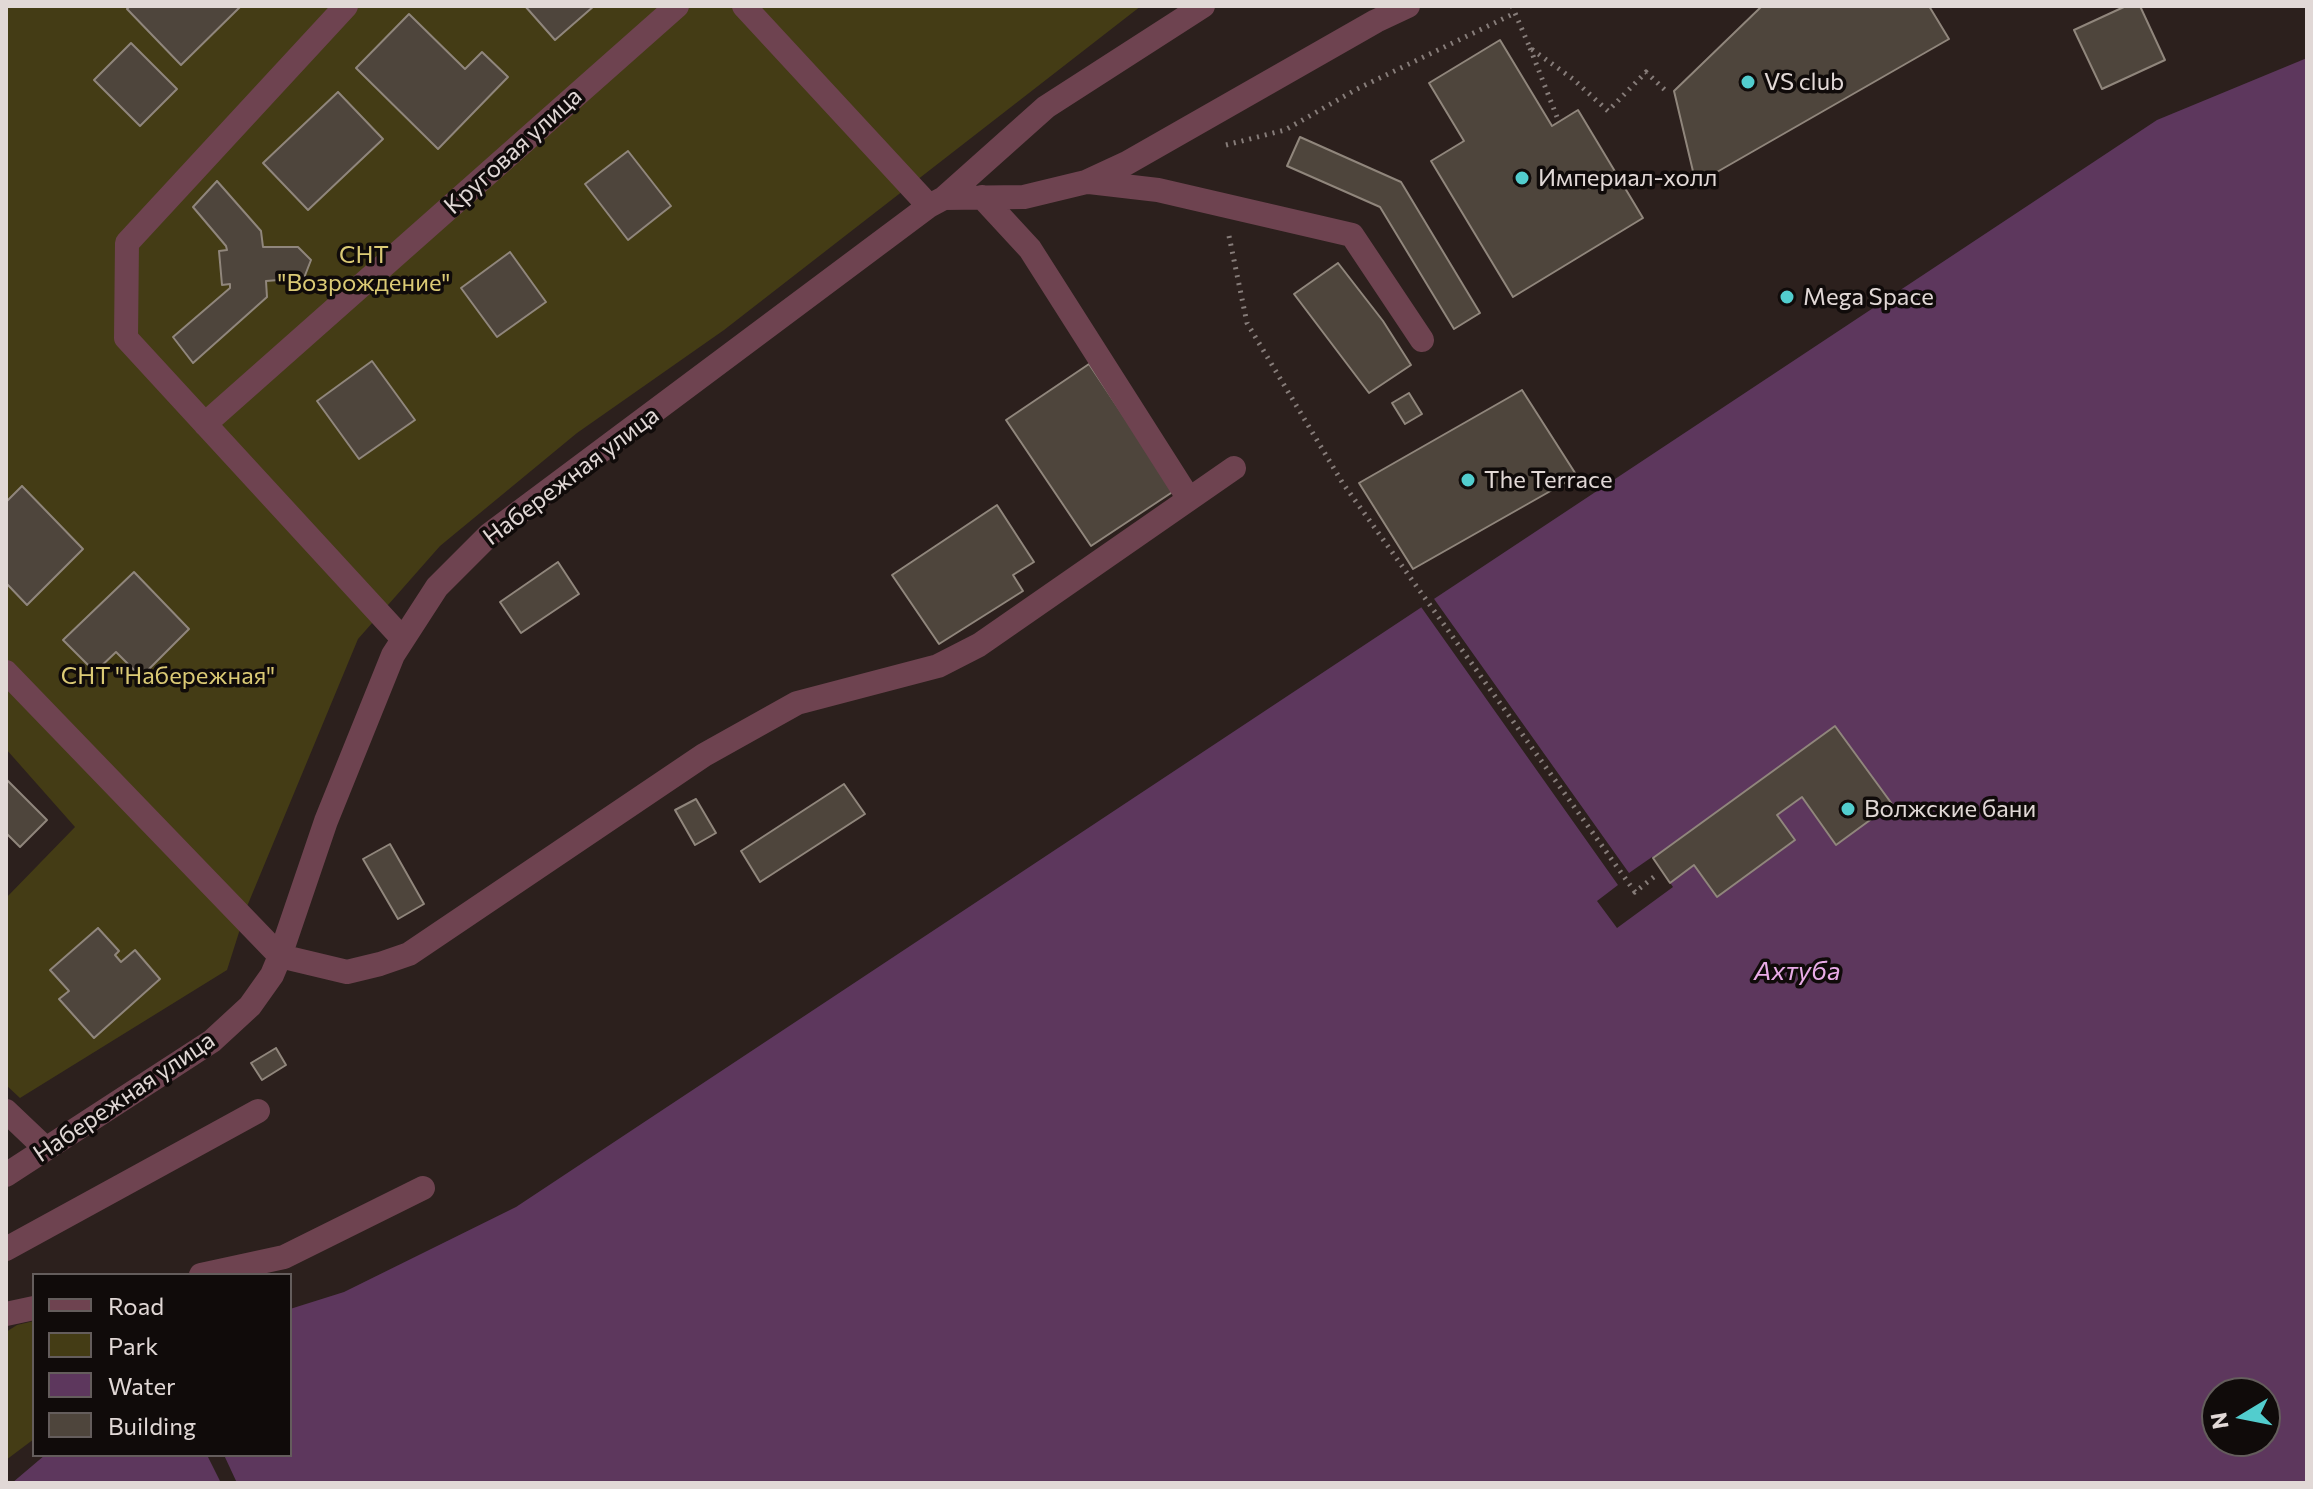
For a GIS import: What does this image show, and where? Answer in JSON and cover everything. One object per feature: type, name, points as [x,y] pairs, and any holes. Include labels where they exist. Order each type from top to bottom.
[{"type":"street","points":[[346,6],[127,243],[126,338],[402,638]]},
{"type":"street","name":"Круговая улица","points":[[205,424],[677,6]]},
{"type":"street","points":[[744,6],[936,202],[1024,197],[1086,182],[1127,163],[1376,21],[1408,6]]},
{"type":"street","name":"Набережная улица","points":[[6,1175],[212,1041],[250,1006],[272,975],[280,956],[326,821],[393,655],[437,587],[490,534],[936,202],[1046,107],[1203,6]]},
{"type":"street","points":[[1086,182],[1158,190],[1352,235],[1422,340]]},
{"type":"street","points":[[982,197],[1030,249],[1189,499]]},
{"type":"street","points":[[6,672],[280,956],[347,972],[409,954],[704,755],[797,703],[938,666],[979,645],[1234,468]]},
{"type":"street","points":[[6,1111],[46,1149]]},
{"type":"street","points":[[6,1249],[258,1111]]},
{"type":"street","points":[[210,1273],[284,1257],[423,1188]]},
{"type":"street","points":[[6,1314],[32,1308]]},
{"type":"path","points":[[1512,6],[1557,117]]},
{"type":"path","points":[[1224,146],[1285,130],[1357,89],[1515,13]]},
{"type":"path","points":[[1530,48],[1573,79],[1608,111],[1646,72],[1666,91]]},
{"type":"path","points":[[1223,205],[1247,323],[1342,482],[1635,892],[1655,876]]},
{"type":"green space","name":"СНТ \"Возрождение\"","points":[[6,6],[1141,6],[724,330],[577,433],[440,546],[358,639],[248,904],[227,970],[20,1098],[6,1085],[6,898],[75,827],[6,749]]},
{"type":"green space","points":[[32,1321],[32,1440],[6,1460],[6,1332]]},
{"type":"water","name":"Ахтуба","points":[[2307,58],[2307,1483],[12,1483],[43,1457],[292,1457],[292,1308],[344,1292],[516,1207],[2157,120]]},
{"type":"pier","points":[[1432,596],[1629,873],[1652,857],[1673,887],[1617,928],[1597,901],[1618,885],[1419,604]]},
{"type":"pier","points":[[208,1457],[225,1457],[237,1483],[221,1483]]},
{"type":"building","points":[[130,6],[241,6],[181,65],[127,9]]},
{"type":"building","points":[[525,6],[594,6],[555,40]]},
{"type":"building","points":[[1762,6],[1929,6],[1949,39],[1696,184],[1674,91]]},
{"type":"building","points":[[2126,6],[2140,6],[2165,60],[2102,89],[2074,30]]},
{"type":"building","points":[[409,14],[465,69],[482,52],[508,77],[438,149],[356,68]]},
{"type":"building","points":[[1500,40],[1552,126],[1578,110],[1643,218],[1513,297],[1431,161],[1464,141],[1429,83]]},
{"type":"building","points":[[131,43],[177,89],[140,126],[94,80]]},
{"type":"building","points":[[338,92],[383,139],[308,210],[263,163]]},
{"type":"building","points":[[1300,137],[1401,182],[1480,313],[1454,329],[1380,207],[1287,166]]},
{"type":"building","points":[[628,151],[671,206],[628,240],[585,184]]},
{"type":"building","points":[[217,181],[261,231],[263,247],[298,247],[311,260],[304,278],[266,281],[267,297],[193,363],[173,337],[230,288],[230,284],[222,285],[219,251],[227,250],[226,246],[193,207]]},
{"type":"building","points":[[510,252],[546,302],[497,337],[461,288]]},
{"type":"building","points":[[1338,263],[1383,321],[1411,365],[1369,393],[1294,294]]},
{"type":"building","points":[[372,361],[415,420],[359,459],[317,401]]},
{"type":"building","points":[[1089,364],[1174,491],[1091,546],[1006,420]]},
{"type":"building","name":"The Terrace","points":[[1522,390],[1577,476],[1413,569],[1359,483]]},
{"type":"building","points":[[1409,393],[1422,414],[1405,424],[1392,403]]},
{"type":"building","points":[[22,486],[83,549],[27,605],[6,583],[6,502]]},
{"type":"building","points":[[997,505],[1034,562],[1013,575],[1023,591],[939,644],[892,575]]},
{"type":"building","points":[[558,562],[579,594],[521,633],[500,602]]},
{"type":"building","points":[[134,572],[189,629],[141,677],[116,652],[95,672],[63,640]]},
{"type":"building","name":"Волжские бани","points":[[1835,726],[1892,804],[1836,845],[1802,797],[1777,815],[1795,840],[1717,897],[1694,865],[1670,883],[1653,858]]},
{"type":"building","points":[[7,780],[47,820],[20,847],[6,833]]},
{"type":"building","points":[[844,784],[865,814],[760,882],[741,851]]},
{"type":"building","points":[[696,799],[716,833],[695,845],[675,810]]},
{"type":"building","points":[[390,844],[424,904],[398,919],[363,859]]},
{"type":"building","points":[[98,928],[119,951],[115,955],[121,962],[135,950],[160,979],[94,1038],[59,999],[69,991],[50,970]]},
{"type":"building","points":[[276,1048],[286,1065],[262,1080],[251,1063]]},
{"type":"place","name":"VS club","points":[[1748,82]]},
{"type":"place","name":"Империал-холл","points":[[1522,178]]},
{"type":"place","name":"Mega Space","points":[[1787,297]]},
{"type":"place","name":"The Terrace","points":[[1468,480]]},
{"type":"place","name":"Волжские бани","points":[[1848,809]]},
{"type":"park label","name":"СНТ \"Набережная\"","points":[[168,676]]}]
